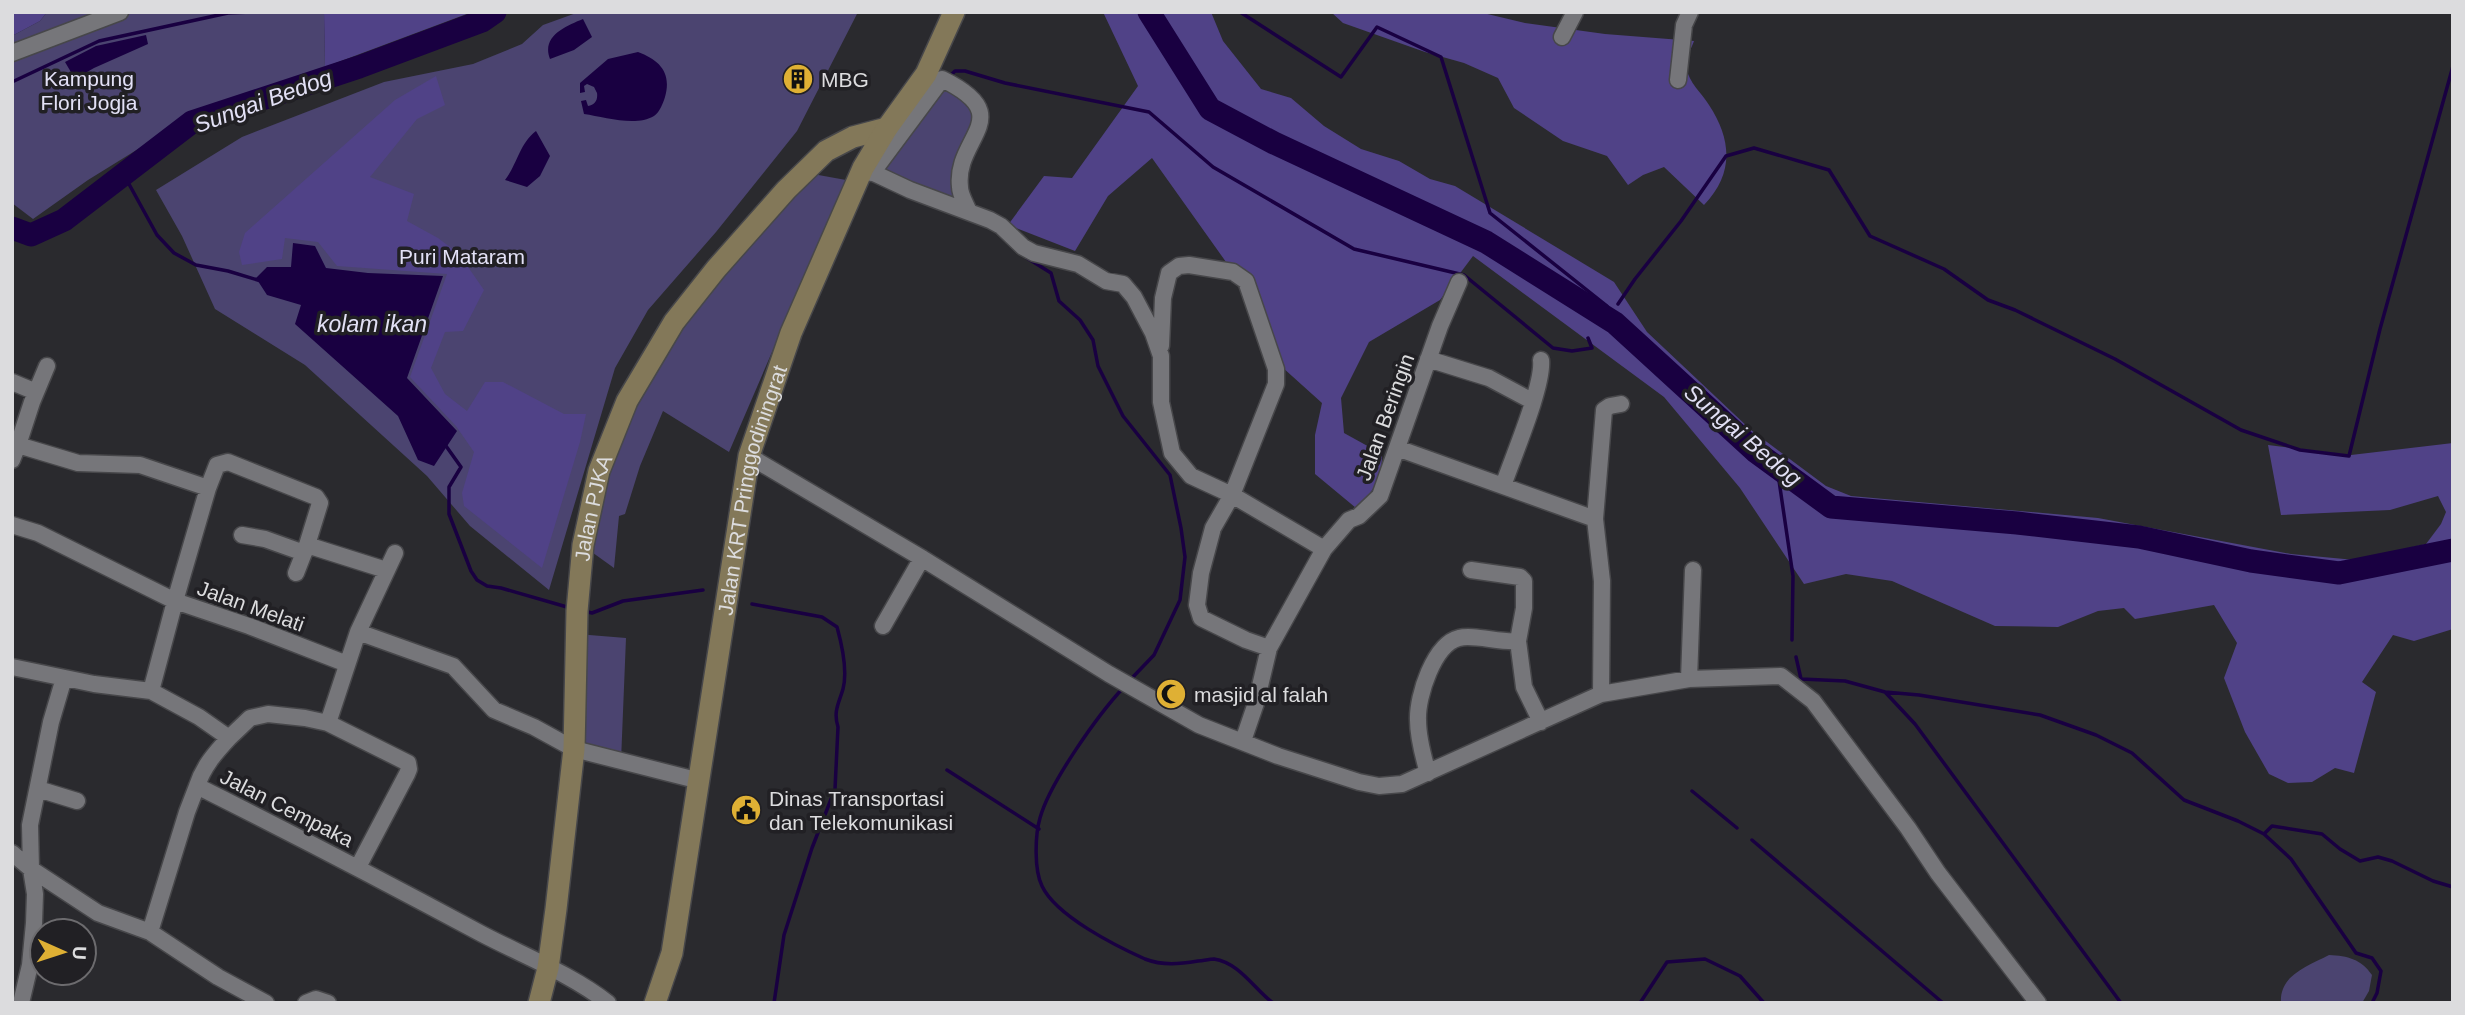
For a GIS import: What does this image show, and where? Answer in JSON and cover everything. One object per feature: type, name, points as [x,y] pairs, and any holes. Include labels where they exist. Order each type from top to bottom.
[{"type":"main road","name":"Jalan KRT Pringgodiningrat","points":[[655,1003],[673,953],[749,456],[791,332],[887,128],[926,74],[954,12]]},
{"type":"main road","name":"Jalan PJKA","points":[[539,1003],[548,968],[574,749],[577,611],[583,545],[599,471],[627,401],[674,322],[716,269],[786,190],[826,151],[853,137],[887,128]]},
{"type":"street","points":[[12,53],[120,12]]},
{"type":"street","points":[[1562,37],[1575,12]]},
{"type":"street","points":[[1678,80],[1684,25],[1690,12]]},
{"type":"street","points":[[969,212],[960,188],[961,171],[978,127],[978,105],[972,96],[943,79],[867,171],[1001,226],[1023,247],[1034,253],[1078,264],[1106,281],[1123,284],[1134,297],[1153,333],[1161,356]]},
{"type":"street","points":[[1269,649],[1201,618],[1197,605],[1201,573],[1213,528],[1232,495],[1256,438],[1277,376],[1246,281],[1233,272],[1179,266],[1169,273],[1164,298],[1161,356],[1161,402],[1172,453],[1191,476],[1232,495],[1324,550]]},
{"type":"street","name":"Jalan Beringin","points":[[1243,741],[1256,703],[1269,649],[1324,550],[1349,520],[1359,516],[1380,496],[1428,359],[1460,282]]},
{"type":"street","points":[[1428,359],[1489,378],[1532,401]]},
{"type":"street","points":[[1503,486],[1541,374],[1541,360]]},
{"type":"street","points":[[47,366],[14,449],[78,463],[140,465],[208,488],[217,465],[228,462],[316,497],[320,503],[296,573]]},
{"type":"street","points":[[12,382],[36,392]]},
{"type":"street","points":[[1601,694],[1602,594],[1595,519],[1604,410],[1621,404]]},
{"type":"street","points":[[1397,448],[1595,519]]},
{"type":"street","points":[[749,456],[922,558],[1109,674],[1199,725],[1278,756],[1379,786],[1402,784],[1601,694],[1689,679],[1781,676],[1813,701],[1908,828],[1938,873],[2038,1003]]},
{"type":"street","name":"Jalan Melati","points":[[208,488],[175,601],[347,664]]},
{"type":"street","points":[[12,525],[38,533],[175,601],[151,691]]},
{"type":"street","points":[[242,535],[386,570]]},
{"type":"street","points":[[328,723],[358,632],[395,553]]},
{"type":"street","points":[[883,626],[922,558]]},
{"type":"street","points":[[1471,570],[1520,578],[1524,581],[1524,608],[1518,641],[1524,687],[1541,722]]},
{"type":"street","points":[[1689,679],[1693,570]]},
{"type":"street","points":[[358,632],[453,666],[494,710],[534,727],[574,749],[700,781]]},
{"type":"street","points":[[1428,773],[1419,740],[1417,718],[1422,696],[1439,651],[1447,643],[1462,637],[1518,641]]},
{"type":"street","name":"Jalan Cempaka","points":[[12,667],[151,691],[199,717],[229,738],[213,755],[197,786],[582,984],[608,1003]]},
{"type":"street","points":[[21,1003],[30,965],[34,923],[35,894],[31,869],[30,825],[51,722],[64,678]]},
{"type":"street","points":[[229,738],[250,718],[268,714],[328,723],[397,755],[409,766],[358,867]]},
{"type":"street","points":[[150,932],[197,786]]},
{"type":"street","points":[[38,789],[77,801]]},
{"type":"street","points":[[12,853],[31,869],[98,913],[150,932],[218,977],[266,1003]]},
{"type":"street","points":[[306,1003],[316,999],[328,1003]]},
{"type":"green space","name":"Kampung Flori Jogja","points":[[47,12],[324,12],[325,67],[198,112],[88,180],[33,219],[12,203],[12,36],[40,21]]},
{"type":"green space","name":"Puri Mataram","points":[[579,12],[858,12],[797,131],[716,232],[648,310],[615,368],[549,590],[470,526],[427,476],[305,365],[215,309],[182,236],[156,190],[242,137],[384,82],[473,64],[522,44],[543,25]]},
{"type":"green space","points":[[940,82],[978,110],[966,156],[969,212],[875,174]]},
{"type":"green space","points":[[813,174],[846,180],[729,452],[663,411],[640,466],[625,514],[619,516],[614,568],[589,550],[604,481],[626,421],[651,374],[723,272]]},
{"type":"green space","points":[[577,634],[626,638],[621,761],[574,749]]},
{"type":"green space","points":[[2329,955],[2354,959],[2372,975],[2369,991],[2362,1003],[2281,1003],[2282,993],[2290,978]]},
{"type":"shaded area","points":[[12,12],[47,12],[40,21],[12,36]]},
{"type":"shaded area","points":[[324,12],[472,12],[325,67]]},
{"type":"shaded area","points":[[1103,12],[1211,12],[1223,41],[1261,89],[1291,98],[1324,126],[1361,149],[1399,161],[1430,179],[1455,186],[1614,282],[1647,332],[1751,430],[1826,486],[1851,496],[2098,518],[2291,554],[2355,560],[2426,544],[2441,524],[2446,512],[2438,496],[2390,510],[2281,515],[2268,445],[2351,455],[2453,443],[2453,629],[2414,641],[2393,635],[2362,682],[2376,692],[2354,773],[2335,768],[2312,782],[2288,783],[2269,774],[2245,732],[2224,678],[2237,643],[2214,605],[2135,619],[2124,608],[2098,611],[2058,627],[1995,626],[1892,581],[1846,574],[1804,584],[1740,488],[1664,397],[1473,256],[1440,300],[1369,342],[1341,398],[1344,433],[1382,454],[1376,484],[1356,508],[1315,474],[1315,435],[1322,403],[1282,367],[1268,321],[1152,158],[1108,196],[1075,251],[1008,225],[1044,176],[1072,178],[1138,86]]},
{"type":"shaded area","points":[[1331,12],[1479,12],[1525,23],[1605,34],[1694,41],[1686,67],[1722,131],[1726,156],[1721,181],[1704,205],[1664,167],[1643,175],[1628,185],[1607,156],[1563,141],[1514,108],[1498,78],[1464,63],[1343,23]]},
{"type":"shaded area","points":[[436,76],[445,105],[417,119],[370,177],[414,194],[407,221],[438,238],[459,254],[484,290],[463,331],[445,332],[431,368],[445,394],[467,411],[485,382],[503,382],[564,414],[586,414],[542,568],[464,506],[462,493],[474,452],[456,426],[410,377],[447,274],[337,266],[318,242],[285,238],[282,259],[242,265],[239,252],[245,233],[395,100]]},
{"type":"water","points":[[583,19],[592,37],[574,50],[550,59],[548,51],[552,38]]},
{"type":"water","points":[[146,35],[148,44],[75,79],[65,62],[96,46]]},
{"type":"water","points":[[638,52],[658,63],[665,74],[667,88],[658,112],[638,121],[584,114],[581,101],[586,100],[588,106],[593,105],[597,93],[594,87],[587,84],[584,86],[585,92],[580,93],[580,83],[608,59]]},
{"type":"water","points":[[536,131],[550,156],[540,176],[527,187],[505,180],[522,148]]},
{"type":"water","name":"kolam ikan","points":[[293,243],[315,246],[326,268],[368,273],[443,276],[407,378],[457,431],[434,466],[418,460],[398,416],[295,324],[301,305],[267,295],[256,278],[267,267],[291,267]]},
{"type":"waterway","points":[[12,82],[99,41],[228,13],[251,12]]},
{"type":"waterway","name":"Sungai Bedog","points":[[12,228],[31,235],[64,220],[192,122],[359,67],[482,21],[495,12]]},
{"type":"waterway","name":"Sungai Bedog","points":[[1149,12],[1210,109],[1274,143],[1486,242],[1615,323],[1756,452],[1831,507],[2017,523],[2139,537],[2251,561],[2339,573],[2453,550]]},
{"type":"waterway","points":[[1240,12],[1341,77],[1377,27],[1441,57],[1490,213],[1607,306]]},
{"type":"waterway","points":[[1618,304],[1726,156],[1754,148],[1829,170],[1870,236],[1944,269],[1988,300],[2015,310],[2115,359],[2241,430],[2300,450],[2349,456],[2380,329],[2453,66]]},
{"type":"waterway","points":[[950,76],[955,71],[965,71],[1005,83],[1149,112],[1213,167],[1354,249],[1464,275],[1553,348],[1572,351],[1592,348],[1588,338]]},
{"type":"waterway","points":[[124,175],[157,235],[174,253],[196,265],[261,281]]},
{"type":"waterway","points":[[1027,258],[1051,273],[1059,301],[1080,320],[1093,340],[1098,366],[1123,416],[1170,475],[1185,557],[1180,600],[1154,655],[1131,679]]},
{"type":"waterway","points":[[446,446],[461,467],[449,487],[449,514],[477,580],[487,586],[567,607]]},
{"type":"waterway","points":[[1777,467],[1793,576],[1792,640]]},
{"type":"waterway","points":[[588,612],[592,613],[623,601],[703,590]]},
{"type":"waterway","points":[[752,604],[822,617],[837,627],[845,666],[843,689],[836,712],[838,727],[835,789],[812,848],[784,935],[774,1003]]},
{"type":"waterway","points":[[1796,657],[1801,679],[1845,681],[1885,692],[1915,724],[2121,1003]]},
{"type":"waterway","points":[[1123,688],[1076,750],[1045,803],[1036,843],[1042,886],[1049,897],[1073,919],[1119,946],[1158,963],[1178,964],[1214,959],[1223,961],[1239,971],[1273,1003]]},
{"type":"waterway","points":[[1885,692],[2040,715],[2096,735],[2132,753],[2184,800],[2264,834],[2291,859],[2356,953],[2372,958],[2381,971],[2373,1001]]},
{"type":"waterway","points":[[947,770],[1039,829]]},
{"type":"waterway","points":[[1692,791],[1737,828]]},
{"type":"waterway","points":[[2264,834],[2272,826],[2322,834],[2360,861],[2378,857],[2453,887]]},
{"type":"waterway","points":[[1752,840],[1943,1003]]},
{"type":"waterway","points":[[1640,1003],[1667,962],[1705,959],[1740,976],[1764,1003]]},
{"type":"place","name":"MBG","points":[[798,79]]},
{"type":"place","name":"masjid al falah","points":[[1171,694]]},
{"type":"place","name":"Dinas Transportasi dan Telekomunikasi","points":[[746,810]]}]
